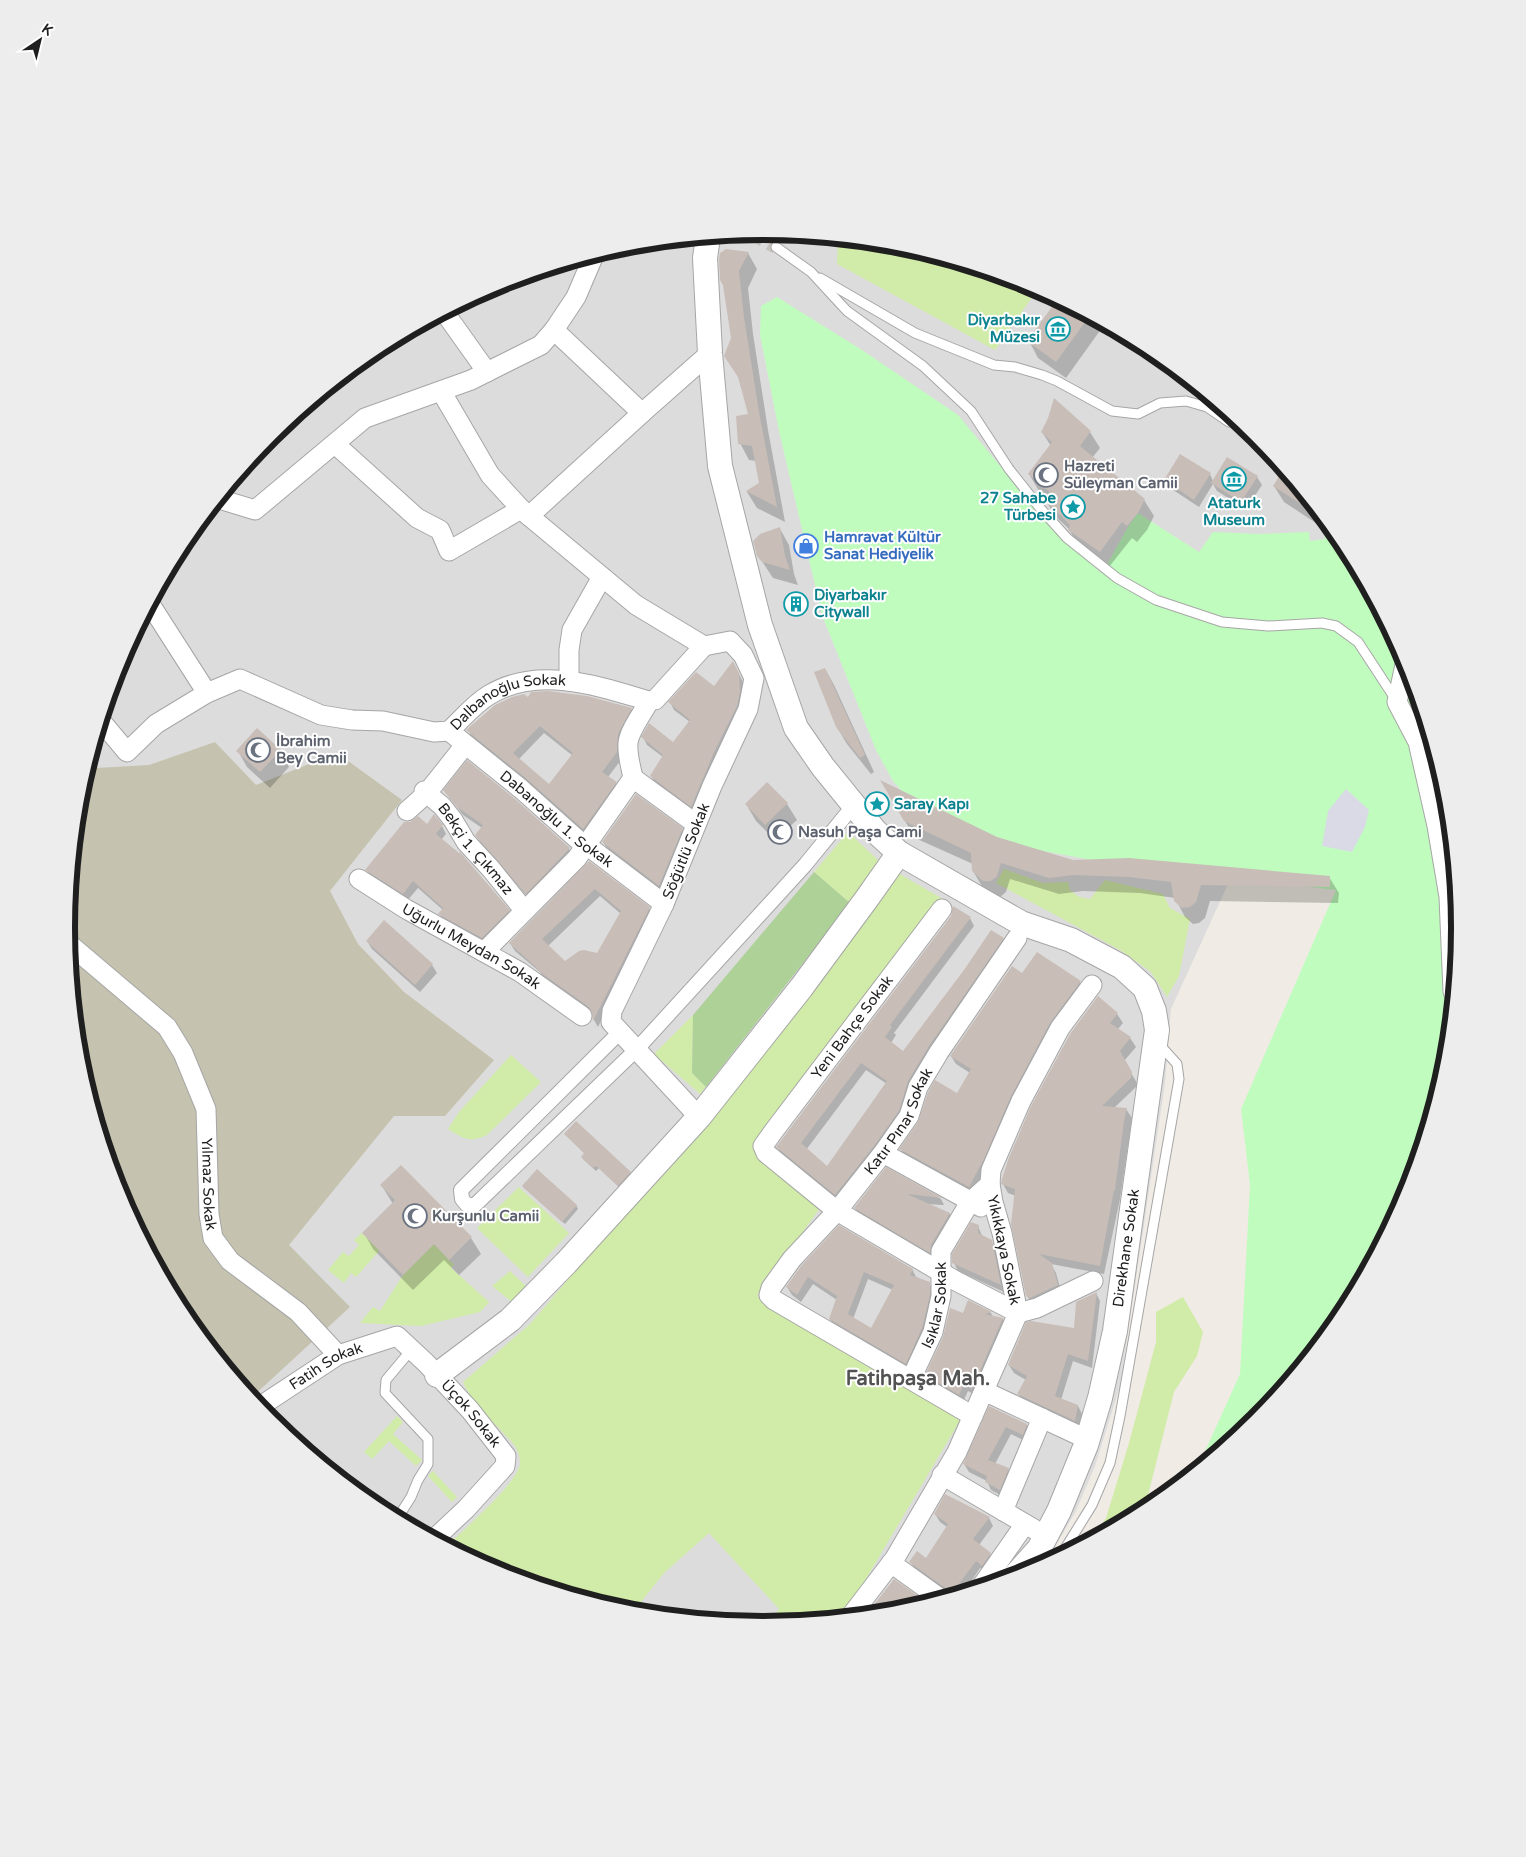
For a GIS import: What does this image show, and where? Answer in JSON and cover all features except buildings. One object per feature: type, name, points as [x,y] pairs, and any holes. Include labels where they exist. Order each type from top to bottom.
[{"type":"street","name":"Direkhane Sokak","points":[[707,243],[705,258],[710,353],[720,466],[760,625],[796,728],[823,767],[854,806],[875,831],[899,853],[1021,923],[1071,940],[1122,967],[1145,988],[1154,1011],[1157,1030],[1156,1041],[1115,1331],[1100,1398],[1086,1445],[1059,1512],[1039,1549],[1025,1564]]},
{"type":"street","points":[[225,501],[255,510],[365,418],[441,391],[487,372],[541,345],[554,330],[576,297],[591,263]]},
{"type":"street","points":[[448,317],[487,372]]},
{"type":"street","points":[[554,330],[642,413]]},
{"type":"street","points":[[335,444],[417,518],[440,530],[449,552],[525,512],[710,353]]},
{"type":"street","points":[[441,391],[490,475],[525,512],[636,605],[704,646],[665,690],[654,700],[649,701],[631,731],[628,742],[633,778],[586,847],[484,952]]},
{"type":"street","points":[[569,681],[569,650],[572,630],[602,577]]},
{"type":"street","points":[[106,726],[128,752],[156,724],[207,693],[154,610]]},
{"type":"street","name":"Söğütlü Sokak","points":[[615,1027],[612,1011],[664,904],[712,786],[748,709],[754,678],[744,655],[730,641],[704,646]]},
{"type":"street","points":[[1403,675],[1397,702],[1418,742],[1437,826],[1449,897],[1451,933]]},
{"type":"street","name":"Dalbanoğlu Sokak","points":[[207,693],[240,679],[321,715],[352,720],[383,721],[434,732],[449,731],[481,701],[506,686],[523,681],[569,681],[592,684],[649,701]]},
{"type":"street","name":"Dabanoğlu 1. Sokak","points":[[449,731],[521,789],[586,847],[593,850],[664,904]]},
{"type":"street","points":[[407,811],[426,792],[465,745]]},
{"type":"street","points":[[633,778],[696,824]]},
{"type":"street","name":"Bekçi 1. Çıkmaz","points":[[426,792],[453,820],[466,842],[524,910]]},
{"type":"street","points":[[699,1117],[636,1050],[615,1027],[461,1190],[462,1199],[467,1205],[475,1205],[636,1050],[805,865],[854,806]]},
{"type":"street","points":[[437,1375],[510,1320],[566,1263],[699,1117],[801,988],[899,853]]},
{"type":"street","name":"Uğurlu Meydan Sokak","points":[[358,879],[406,909],[520,972],[582,1016]]},
{"type":"street","name":"Yeni Bahçe Sokak","points":[[837,1211],[775,1162],[763,1146],[942,909]]},
{"type":"street","name":"Katır Pınar Sokak","points":[[911,1379],[774,1300],[769,1295],[771,1288],[792,1259],[837,1211],[883,1153],[909,1116],[918,1087],[939,1052],[1017,938]]},
{"type":"street","name":"Yılmaz Sokak","points":[[75,949],[167,1027],[183,1052],[206,1109],[209,1214],[213,1238],[230,1260],[298,1312],[338,1354]]},
{"type":"street","name":"Yıkıkkaya Sokak","points":[[855,1611],[891,1563],[957,1452],[1018,1313],[990,1184],[990,1170],[1021,1101],[1060,1028],[1092,985]]},
{"type":"street","points":[[883,1153],[970,1202],[997,1214]]},
{"type":"street","name":"Isıklar Sokak","points":[[911,1379],[933,1332],[941,1296],[941,1251],[970,1202],[990,1184]]},
{"type":"street","points":[[837,1211],[941,1272],[1018,1313],[1037,1308],[1093,1281]]},
{"type":"street","name":"Fatih Sokak","points":[[265,1403],[338,1354],[398,1336]]},
{"type":"street","name":"Üçok Sokak","points":[[398,1336],[470,1410],[506,1456],[505,1466],[466,1509],[439,1535]]},
{"type":"street","points":[[911,1379],[973,1416]]},
{"type":"street","points":[[984,1391],[1078,1435]]},
{"type":"street","points":[[1003,1512],[1042,1418]]},
{"type":"street","points":[[942,1475],[1030,1527],[988,1578]]},
{"type":"street","points":[[891,1563],[935,1594]]},
{"type":"lane","points":[[776,247],[811,272],[915,333],[994,366],[1016,367],[1042,375],[1057,381],[1112,411],[1138,414],[1160,402],[1186,401],[1207,408],[1227,421]]},
{"type":"lane","points":[[811,272],[847,311],[923,366],[971,411],[1009,468],[1046,514],[1067,538],[1117,578],[1156,600],[1222,622],[1268,626],[1322,623],[1336,626],[1358,642],[1397,702]]},
{"type":"lane","points":[[1068,1546],[1092,1505],[1110,1463],[1120,1416],[1179,1079],[1177,1064],[1156,1041]]},
{"type":"lane","points":[[401,1513],[411,1498],[418,1480],[428,1464],[428,1439],[385,1393],[386,1380],[412,1349]]},
{"type":"shaded area","points":[[763,240],[853,246],[941,264],[984,277],[1067,311],[1107,333],[1145,356],[1217,411],[1280,475],[1309,510],[1335,546],[1362,590],[1171,1009],[1165,1083],[1120,1386],[1095,1466],[1076,1511],[1051,1553],[984,1580],[941,1593],[853,1611],[808,1615],[718,1615],[673,1611],[585,1593],[542,1580],[459,1546],[381,1501],[309,1446],[246,1382],[217,1347],[191,1311],[146,1233],[127,1192],[98,1107],[88,1063],[76,973],[76,884],[81,839],[88,794],[98,750],[112,707],[127,665],[167,584],[217,510],[246,475],[309,411],[344,383],[381,356],[459,311],[542,277],[585,264],[673,246],[718,242]]},
{"type":"shaded area","points":[[215,742],[256,785],[337,753],[402,800],[330,891],[358,944],[404,992],[494,1060],[445,1116],[394,1116],[289,1245],[350,1307],[256,1393],[217,1347],[191,1311],[146,1233],[127,1192],[112,1150],[98,1107],[88,1063],[76,973],[75,928],[76,884],[88,794],[93,770],[96,768],[149,765]]},
{"type":"shaded area","points":[[1346,789],[1369,810],[1365,827],[1352,852],[1322,846],[1328,811]]},
{"type":"green space","points":[[838,245],[853,246],[941,264],[984,277],[1033,296],[995,350],[837,264]]},
{"type":"green space","points":[[777,297],[862,350],[958,415],[1016,485],[1101,573],[1138,513],[1199,552],[1213,532],[1259,534],[1309,532],[1310,541],[1325,539],[1323,530],[1359,584],[1399,665],[1428,750],[1438,794],[1450,884],[1450,973],[1438,1063],[1428,1107],[1399,1192],[1380,1233],[1335,1311],[1280,1382],[1249,1415],[1202,1458],[1240,1374],[1250,1185],[1241,1109],[1336,890],[1119,865],[1011,845],[916,807],[893,781],[876,750],[822,615],[779,431],[760,335],[761,306]]},
{"type":"green space","points":[[848,832],[880,862],[850,903],[814,872]]},
{"type":"green space","points":[[1004,869],[1043,883],[1068,882],[1070,890],[1079,897],[1090,899],[1105,880],[1163,894],[1170,908],[1190,919],[1179,976],[1167,997],[1151,972],[1120,950],[996,883]]},
{"type":"green space","points":[[814,872],[850,903],[706,1087],[692,1073],[693,1015]]},
{"type":"green space","points":[[898,873],[943,899],[753,1147],[820,1208],[757,1296],[852,1355],[962,1417],[850,1606],[844,1612],[774,1616],[779,1609],[709,1533],[664,1573],[639,1605],[585,1593],[542,1580],[500,1564],[451,1542],[501,1493],[511,1481],[520,1463],[519,1454],[515,1446],[475,1403],[463,1382],[530,1324],[706,1119]]},
{"type":"green space","points":[[693,1015],[692,1073],[706,1087],[700,1094],[654,1054]]},
{"type":"green space","points":[[511,1055],[541,1082],[487,1135],[476,1139],[467,1139],[448,1129],[459,1112]]},
{"type":"green space","points":[[519,1187],[569,1233],[528,1277],[477,1228]]},
{"type":"green space","points":[[362,1233],[380,1250],[356,1277],[351,1273],[344,1283],[328,1270],[343,1252],[349,1256],[359,1245],[354,1240]]},
{"type":"green space","points":[[434,1244],[454,1265],[451,1268],[489,1302],[480,1312],[421,1326],[360,1323],[373,1307],[380,1311],[403,1275]]},
{"type":"green space","points":[[510,1271],[527,1287],[513,1303],[492,1286]]},
{"type":"green space","points":[[1183,1297],[1203,1332],[1197,1356],[1174,1392],[1147,1500],[1099,1528],[1106,1518],[1129,1443],[1156,1342],[1156,1312]]},
{"type":"green space","points":[[397,1416],[403,1422],[393,1434],[422,1460],[416,1466],[389,1441],[372,1459],[364,1452]]},
{"type":"green space","points":[[433,1471],[457,1497],[452,1502],[428,1476]]},
{"type":"tunnel","points":[[764,240],[776,247]]},
{"type":"place","name":"Diyarbakır Müzesi","points":[[1058,329]]},
{"type":"place","name":"Hazreti Süleyman Camii","points":[[1046,475]]},
{"type":"place","name":"Ataturk Museum","points":[[1234,479]]},
{"type":"place","name":"27 Sahabe Türbesi","points":[[1073,507]]},
{"type":"place","name":"Hamravat Kültür Sanat Hediyelik","points":[[806,546]]},
{"type":"place","name":"Diyarbakır Citywall","points":[[796,604]]},
{"type":"place","name":"İbrahim Bey Camii","points":[[258,750]]},
{"type":"place","name":"Saray Kapı","points":[[877,804]]},
{"type":"place","name":"Nasuh Paşa Cami","points":[[780,832]]},
{"type":"place","name":"Kurşunlu Camii","points":[[415,1216]]},
{"type":"district","name":"Fatihpaşa Mah.","points":[[918,1379]]}]
